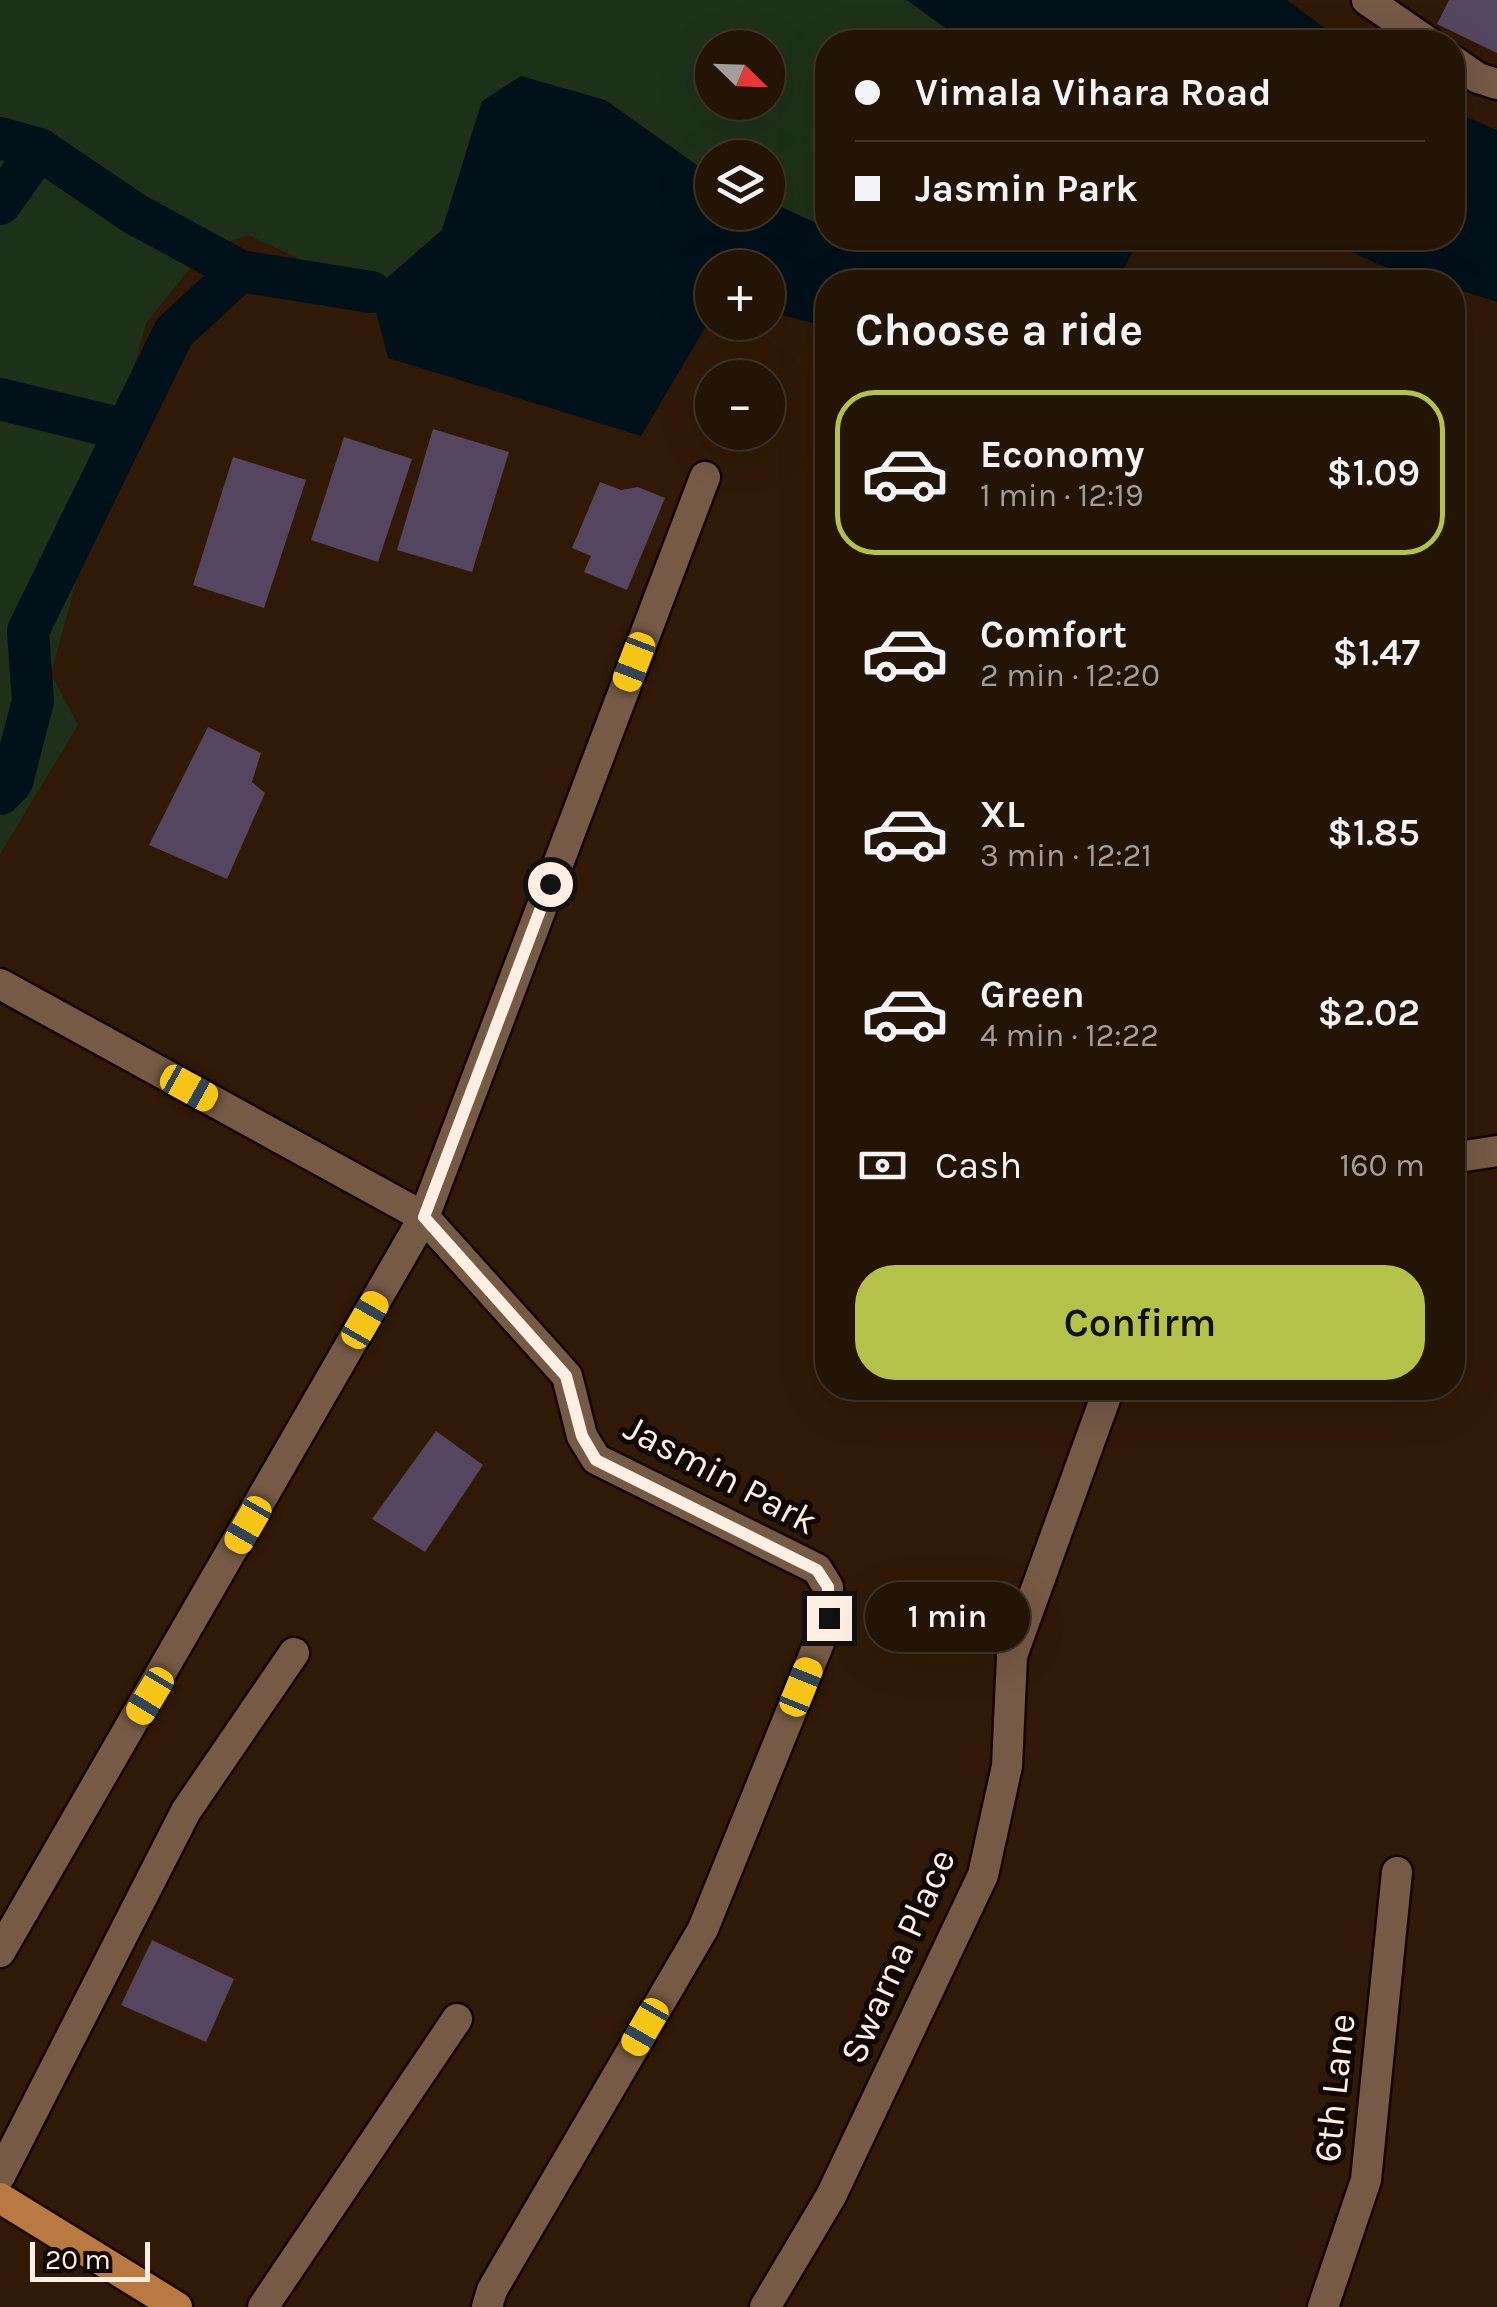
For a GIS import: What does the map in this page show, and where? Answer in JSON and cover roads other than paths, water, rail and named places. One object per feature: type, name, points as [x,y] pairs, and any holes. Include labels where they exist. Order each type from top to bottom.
[{"type":"main road","points":[[0,2198],[177,2307]]},
{"type":"street","points":[[1367,0],[1411,30]]},
{"type":"street","points":[[1465,69],[1497,84]]},
{"type":"street","points":[[0,1952],[424,1217],[705,477]]},
{"type":"street","name":"Jasmin Park","points":[[0,984],[424,1217],[566,1376],[582,1436],[596,1460],[817,1570],[828,1587],[829,1618],[703,1928],[492,2290],[488,2307]]},
{"type":"street","points":[[1465,1156],[1497,1152]]},
{"type":"street","name":"Swarna Place","points":[[765,2307],[831,2196],[983,1875],[1008,1766],[1012,1656],[1105,1400]]},
{"type":"street","points":[[0,2176],[186,1811],[294,1653]]},
{"type":"street","name":"6th Lane","points":[[1323,2307],[1366,2180],[1397,1872]]},
{"type":"street","points":[[263,2307],[458,2018]]},
{"type":"waterway","points":[[0,138],[39,149],[135,214],[240,271]]},
{"type":"waterway","points":[[0,204],[39,149]]},
{"type":"waterway","points":[[0,794],[12,782],[33,701],[28,631],[174,332],[240,271],[371,292]]},
{"type":"waterway","points":[[0,399],[126,430]]}]
